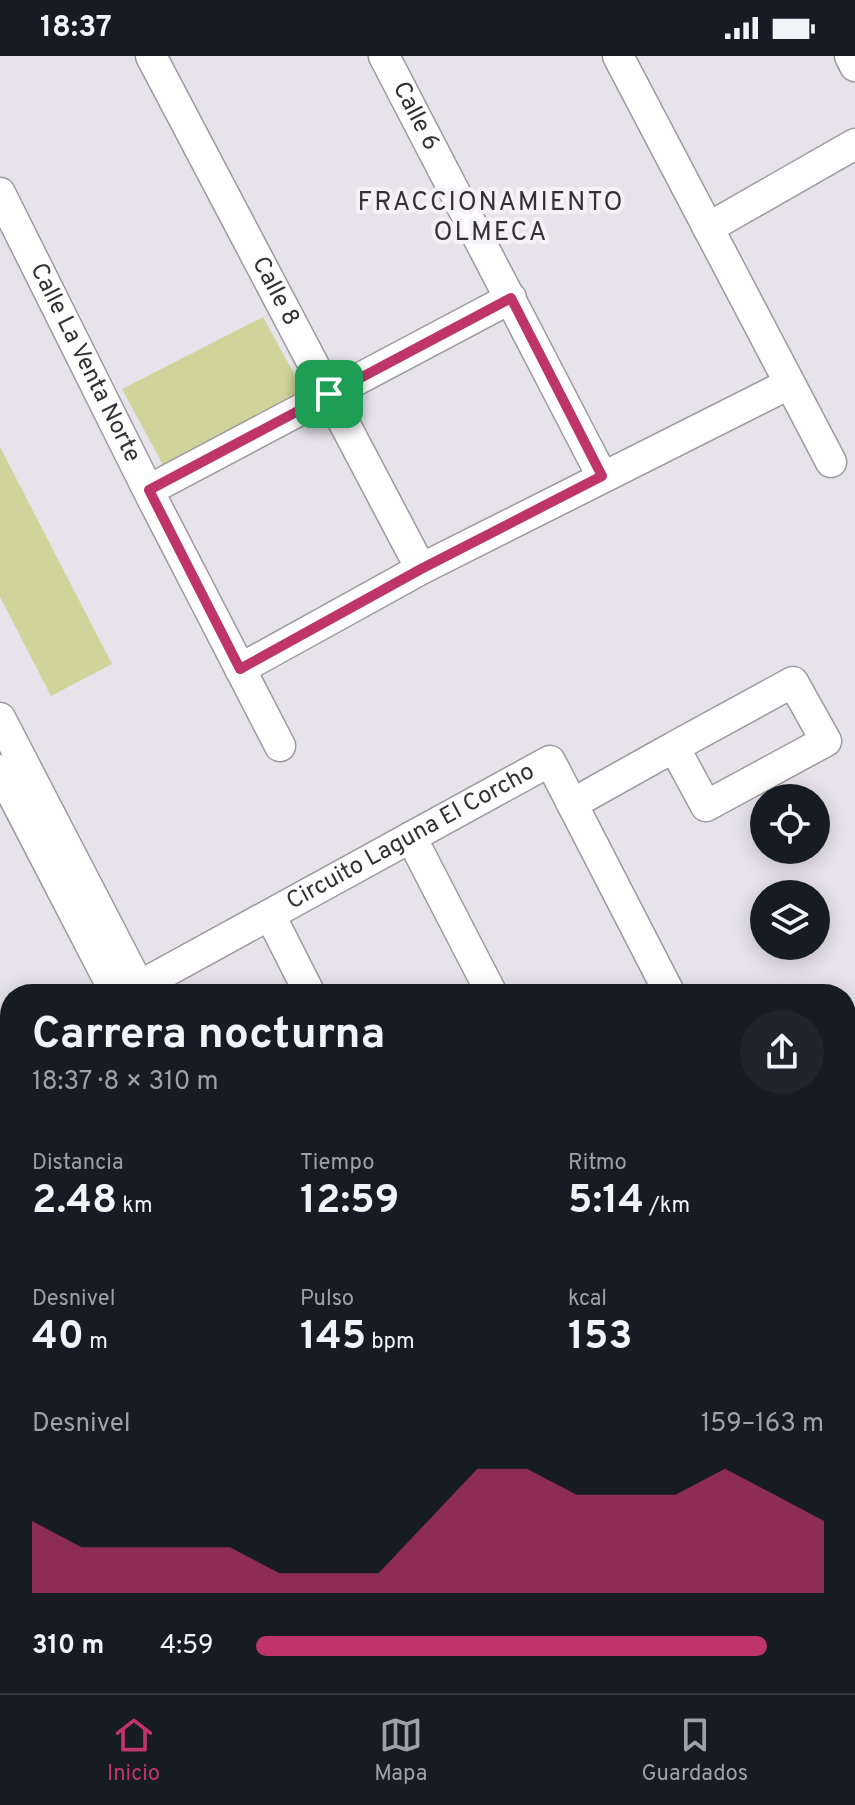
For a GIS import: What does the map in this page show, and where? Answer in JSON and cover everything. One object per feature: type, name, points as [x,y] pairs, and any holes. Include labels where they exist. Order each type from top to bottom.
[{"type":"street","name":"Calle 8","points":[[151,56],[421,569]]},
{"type":"street","name":"Calle 6","points":[[384,56],[602,476]]},
{"type":"street","points":[[618,56],[831,462]]},
{"type":"street","points":[[850,56],[855,66]]},
{"type":"street","points":[[708,228],[855,144]]},
{"type":"street","name":"Calle La Venta Norte","points":[[0,193],[280,746]]},
{"type":"street","points":[[149,490],[511,298]]},
{"type":"street","points":[[240,669],[421,569],[789,384]]},
{"type":"street","points":[[572,804],[674,747],[793,682],[826,741],[706,806],[674,747]]},
{"type":"street","points":[[0,718],[127,984]]},
{"type":"street","name":"Circuito Laguna El Corcho","points":[[145,984],[550,761],[665,984]]},
{"type":"street","points":[[0,770],[126,984]]},
{"type":"street","points":[[411,837],[487,984]]},
{"type":"street","points":[[270,915],[305,984]]},
{"type":"green space","points":[[263,317],[309,401],[169,476],[122,389]]},
{"type":"green space","points":[[0,447],[112,664],[51,696],[0,597]]},
{"type":"district","name":"FRACCIONAMIENTO OLMECA","points":[[491,218]]},
{"type":"route","points":[[511,298],[602,476],[421,569],[240,669],[149,490],[329,394],[511,298]]}]
